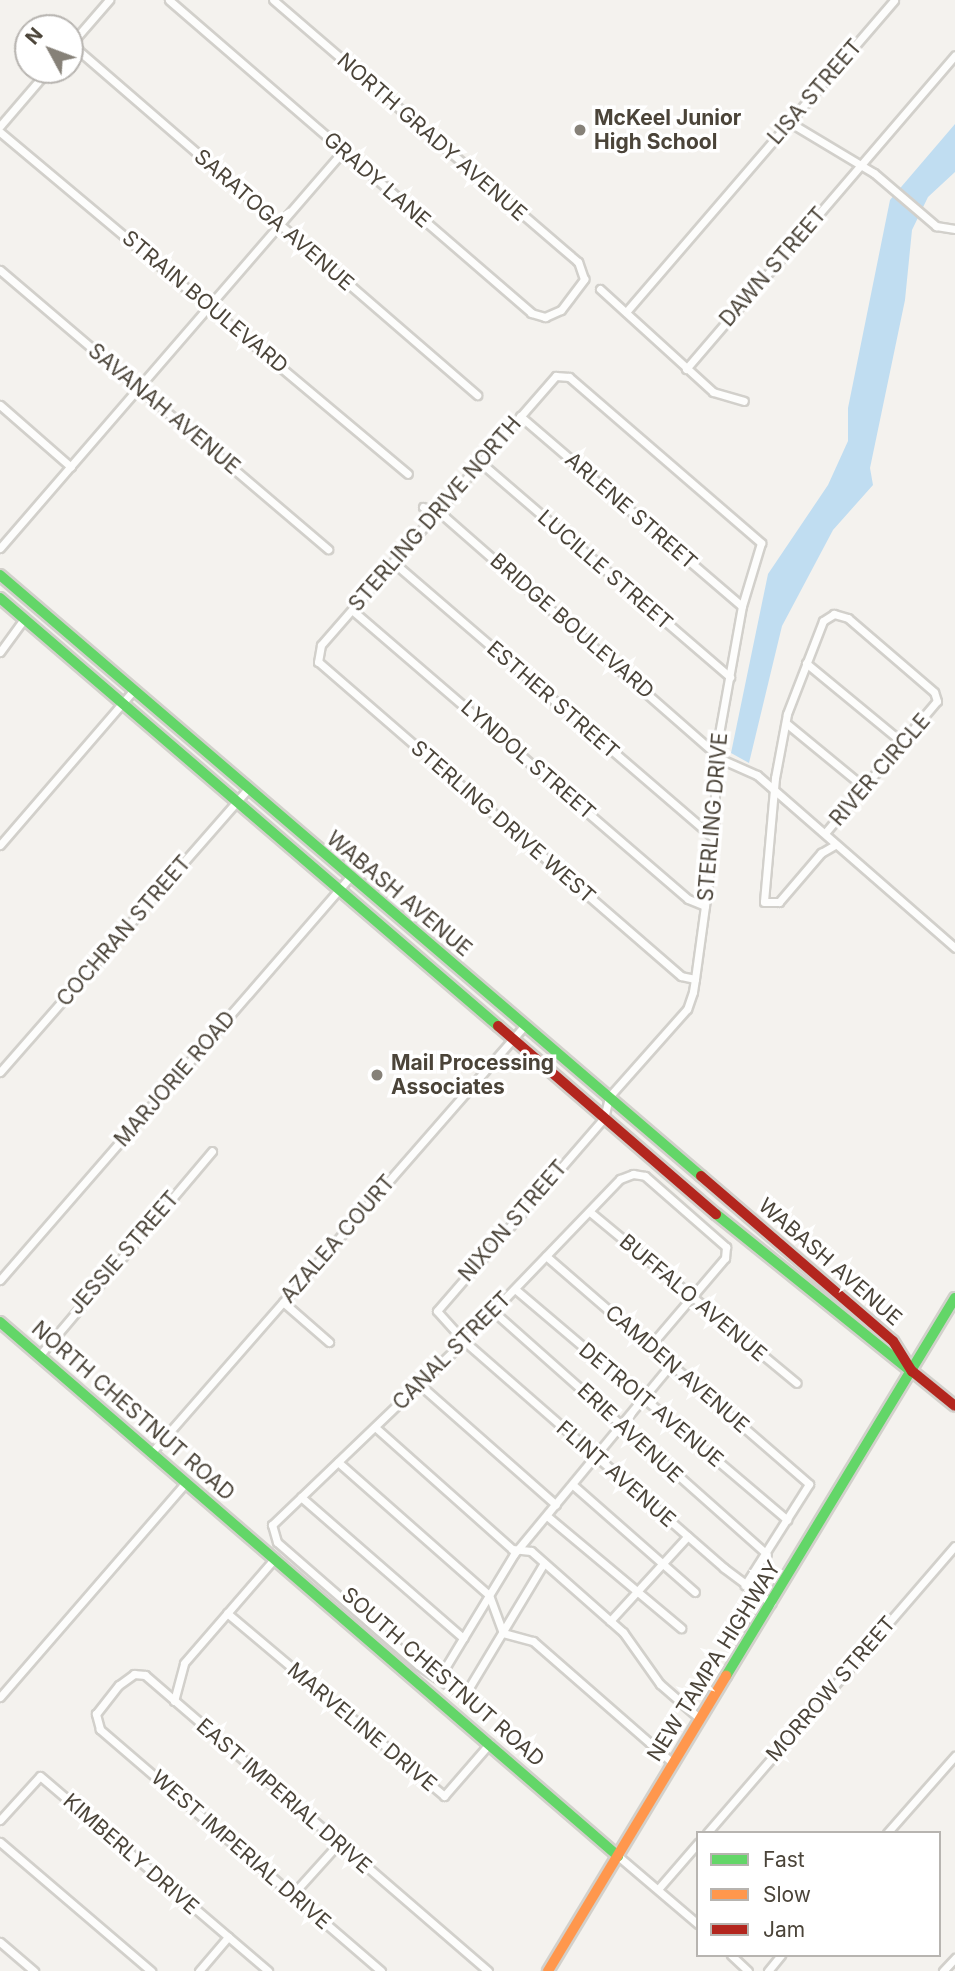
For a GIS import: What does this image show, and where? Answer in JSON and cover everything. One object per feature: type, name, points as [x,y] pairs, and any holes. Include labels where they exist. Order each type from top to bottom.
[{"type":"main road","name":"WABASH AVENUE","points":[[0,575],[892,1341],[912,1371]]},
{"type":"main road","name":"WABASH AVENUE","points":[[0,598],[706,1205],[883,1353],[912,1371]]},
{"type":"main road","points":[[706,1205],[718,1191]]},
{"type":"main road","name":"NEW TAMPA HIGHWAY","points":[[548,1971],[955,1298]]},
{"type":"main road","name":"NORTH CHESTNUT ROAD","points":[[0,1322],[241,1529]]},
{"type":"main road","points":[[912,1371],[955,1406]]},
{"type":"main road","name":"SOUTH CHESTNUT ROAD","points":[[241,1529],[618,1856]]},
{"type":"street","points":[[84,29],[109,0]]},
{"type":"street","name":"GRADY LANE","points":[[169,0],[537,316],[561,310],[584,279]]},
{"type":"street","name":"NORTH GRADY AVENUE","points":[[273,0],[578,262],[584,279]]},
{"type":"street","name":"LISA STREET","points":[[626,312],[894,0]]},
{"type":"street","name":"DAWN STREET","points":[[685,369],[955,55]]},
{"type":"street","name":"SARATOGA AVENUE","points":[[84,57],[477,396]]},
{"type":"street","points":[[0,126],[36,84]]},
{"type":"street","points":[[789,121],[861,165],[943,230],[955,229]]},
{"type":"street","name":"STRAIN BOULEVARD","points":[[0,132],[408,474]]},
{"type":"street","points":[[0,548],[343,151]]},
{"type":"street","name":"SAVANAH AVENUE","points":[[0,270],[328,549]]},
{"type":"street","points":[[600,289],[713,392],[744,401]]},
{"type":"street","name":"STERLING DRIVE NORTH","points":[[318,657],[321,645],[551,379],[559,376],[569,377],[761,543],[742,606]]},
{"type":"street","points":[[0,405],[71,467]]},
{"type":"street","name":"ARLENE STREET","points":[[520,416],[742,606]]},
{"type":"street","name":"LUCILLE STREET","points":[[480,462],[730,677]]},
{"type":"street","name":"BRIDGE BOULEVARD","points":[[423,507],[437,511],[716,751]]},
{"type":"street","name":"ESTHER STREET","points":[[393,562],[714,838]]},
{"type":"street","name":"STERLING DRIVE","points":[[609,1097],[687,1009],[695,979],[714,838],[716,751],[742,606]]},
{"type":"street","name":"LYNDOL STREET","points":[[352,610],[688,899],[705,906]]},
{"type":"street","name":"RIVER CIRCLE","points":[[825,833],[934,706],[936,695],[848,618],[827,617],[806,663],[786,723],[775,778],[776,792],[764,902],[779,902],[821,853],[835,845]]},
{"type":"street","points":[[0,652],[24,618]]},
{"type":"street","name":"STERLING DRIVE WEST","points":[[318,657],[323,667],[671,967],[695,979]]},
{"type":"street","points":[[806,663],[902,743]]},
{"type":"street","points":[[0,845],[133,691]]},
{"type":"street","points":[[786,723],[864,788]]},
{"type":"street","points":[[716,751],[723,760],[744,765],[955,948]]},
{"type":"street","name":"COCHRAN STREET","points":[[0,1072],[248,789]]},
{"type":"street","name":"MARJORIE ROAD","points":[[0,1280],[350,877]]},
{"type":"street","name":"AZALEA COURT","points":[[152,1452],[525,1025]]},
{"type":"street","name":"NIXON STREET","points":[[464,1342],[439,1317],[439,1307],[604,1118],[609,1097]]},
{"type":"street","name":"JESSIE STREET","points":[[38,1356],[212,1152]]},
{"type":"street","name":"CANAL STREET","points":[[439,1678],[277,1542],[271,1528],[275,1519],[464,1342],[620,1180],[634,1174],[645,1176],[723,1243],[725,1258],[691,1298]]},
{"type":"street","name":"BUFFALO AVENUE","points":[[590,1212],[797,1383]]},
{"type":"street","name":"CAMDEN AVENUE","points":[[546,1256],[810,1485],[788,1520]]},
{"type":"street","name":"DETROIT AVENUE","points":[[515,1289],[788,1520]]},
{"type":"street","points":[[650,1346],[691,1298]]},
{"type":"street","points":[[283,1302],[329,1342]]},
{"type":"street","name":"ERIE AVENUE","points":[[493,1311],[620,1420],[620,1426],[767,1554]]},
{"type":"street","name":"FLINT AVENUE","points":[[464,1342],[745,1585],[771,1603]]},
{"type":"street","points":[[544,1563],[464,1696],[439,1678],[520,1547],[671,1364]]},
{"type":"street","points":[[420,1385],[556,1505]]},
{"type":"street","points":[[375,1427],[512,1549],[520,1547],[544,1563],[610,1621],[660,1684],[699,1718]]},
{"type":"street","points":[[338,1462],[489,1595],[503,1633]]},
{"type":"street","points":[[0,1696],[186,1482]]},
{"type":"street","points":[[573,1485],[695,1592]]},
{"type":"street","points":[[301,1497],[463,1638]]},
{"type":"street","points":[[547,1516],[681,1628]]},
{"type":"street","points":[[745,1585],[788,1520]]},
{"type":"street","points":[[610,1621],[688,1536]]},
{"type":"street","name":"MORROW STREET","points":[[709,1831],[955,1546]]},
{"type":"street","points":[[174,1701],[184,1663],[275,1558]]},
{"type":"street","name":"MARVELINE DRIVE","points":[[228,1613],[444,1796],[490,1743]]},
{"type":"street","points":[[503,1633],[533,1641],[673,1763]]},
{"type":"street","name":"EAST IMPERIAL DRIVE","points":[[100,1729],[95,1720],[99,1709],[134,1674],[145,1675],[488,1971]]},
{"type":"street","name":"WEST IMPERIAL DRIVE","points":[[100,1729],[381,1971]]},
{"type":"street","points":[[889,1831],[955,1756]]},
{"type":"street","name":"KIMBERLY DRIVE","points":[[0,1820],[40,1776],[268,1971]]},
{"type":"street","points":[[0,1842],[151,1971]]},
{"type":"street","points":[[293,1894],[338,1843]]},
{"type":"street","points":[[659,1888],[696,1845]]},
{"type":"street","points":[[618,1856],[659,1888],[696,1922]]},
{"type":"street","points":[[198,1971],[228,1937]]},
{"type":"street","points":[[0,1942],[34,1971]]},
{"type":"street","points":[[733,1957],[748,1971]]},
{"type":"street","points":[[768,1971],[779,1957]]},
{"type":"street","points":[[943,1971],[955,1958]]},
{"type":"water","points":[[955,124],[955,172],[928,197],[912,230],[905,300],[870,468],[873,485],[833,530],[782,626],[749,763],[731,753],[768,574],[828,485],[848,441],[848,408],[890,200]]},
{"type":"traffic: fast","points":[[0,575],[701,1176]]},
{"type":"traffic: fast","points":[[0,598],[498,1026]]},
{"type":"traffic: fast","points":[[716,1214],[907,1368]]},
{"type":"traffic: fast","points":[[726,1676],[955,1298]]},
{"type":"traffic: fast","points":[[0,1322],[618,1856]]},
{"type":"traffic: slow","points":[[548,1971],[726,1676]]},
{"type":"traffic: jam","points":[[498,1026],[716,1214]]},
{"type":"traffic: jam","points":[[701,1176],[893,1341],[912,1371]]},
{"type":"traffic: jam","points":[[912,1371],[955,1406]]},
{"type":"place","name":"McKeel Junior High School","points":[[580,130]]},
{"type":"place","name":"Mail Processing Associates","points":[[377,1075]]}]
